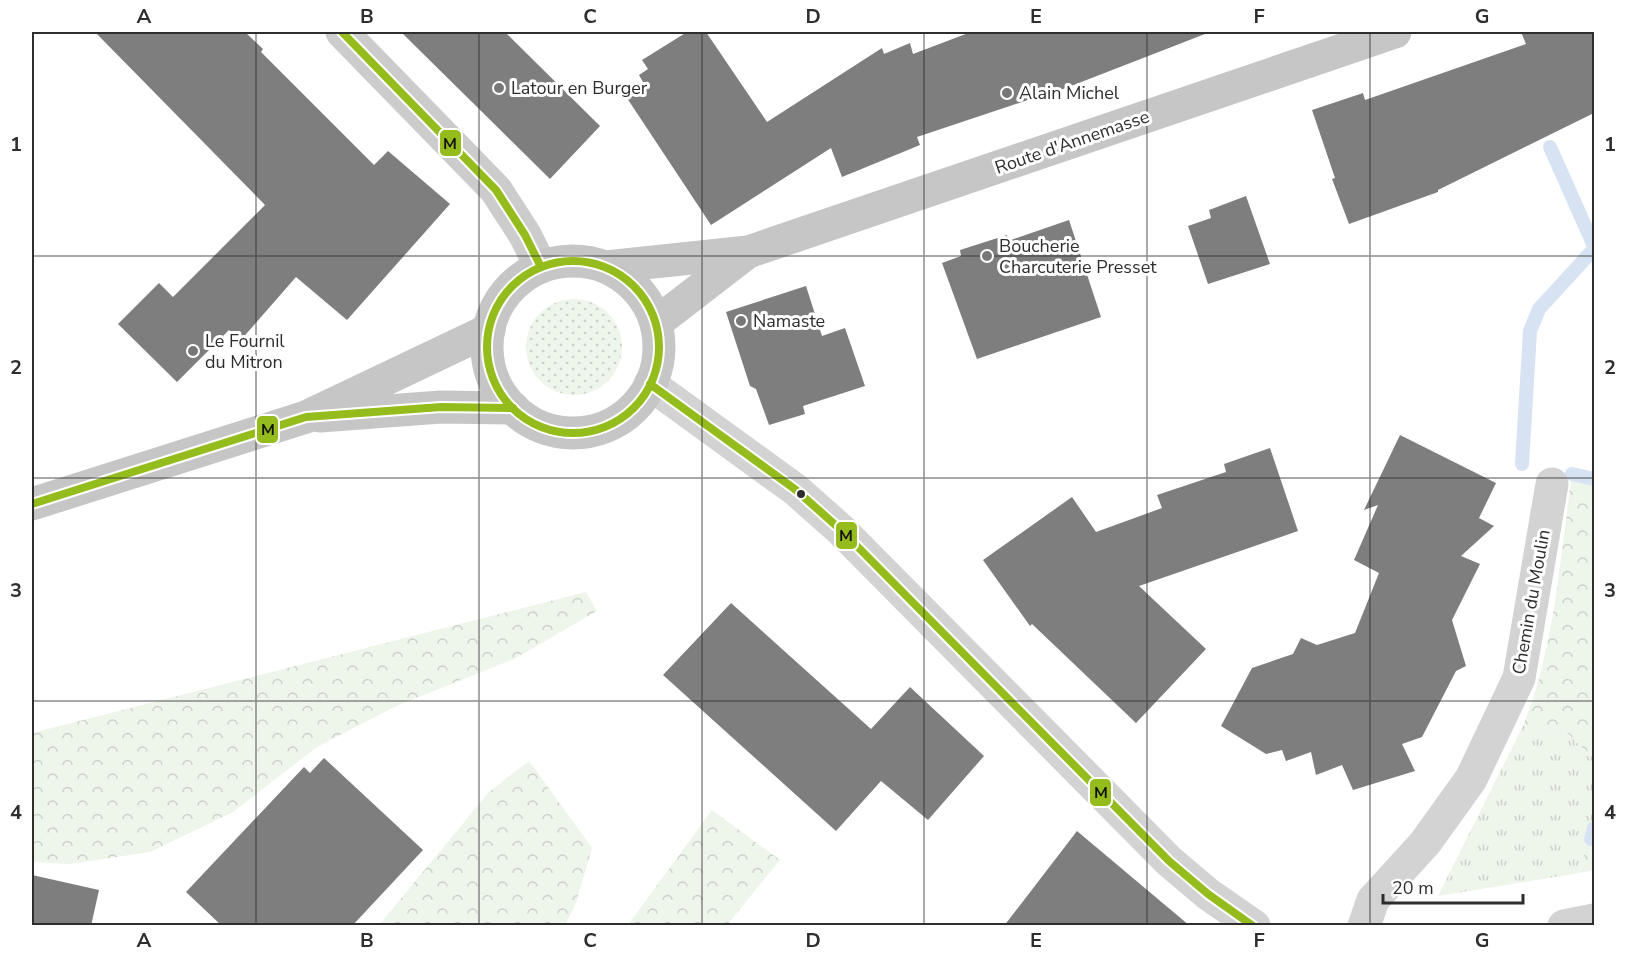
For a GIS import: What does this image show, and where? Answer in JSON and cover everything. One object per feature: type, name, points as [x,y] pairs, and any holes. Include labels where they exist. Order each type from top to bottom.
[{"type":"main road","points":[[342,32],[496,189],[525,235],[541,267]]},
{"type":"main road","name":"Route d'Annemasse","points":[[606,267],[748,252],[1395,32]]},
{"type":"main road","name":"Route d'Annemasse","points":[[656,323],[748,252]]},
{"type":"main road","points":[[574,261],[606,267],[628,280],[652,311],[656,323],[659,354],[651,384],[638,404],[610,424],[588,431],[564,432],[542,427],[513,408],[500,392],[491,372],[487,351],[489,330],[495,310],[507,292],[522,277],[541,267],[574,261]]},
{"type":"main road","points":[[32,504],[306,417],[489,330]]},
{"type":"main road","points":[[306,417],[441,407],[513,408]]},
{"type":"street","points":[[651,384],[796,490],[841,530],[1169,861],[1208,894],[1254,926]]},
{"type":"street","name":"Chemin du Moulin","points":[[1364,926],[1373,900],[1425,843],[1471,779],[1519,678],[1551,484]]},
{"type":"street","points":[[1564,926],[1594,920]]},
{"type":"green space","points":[[574,299],[592,303],[608,313],[618,329],[622,347],[618,365],[608,381],[592,391],[574,395],[556,391],[540,381],[530,365],[526,347],[530,329],[540,313],[556,303]]},
{"type":"green space","points":[[1572,474],[1594,479],[1594,759],[1567,733],[1523,726],[1534,696],[1549,634]]},
{"type":"green space","points":[[586,592],[597,611],[514,659],[394,707],[317,747],[233,812],[150,852],[70,864],[32,862],[32,733]]},
{"type":"green space","points":[[1523,726],[1567,733],[1594,759],[1594,813],[1579,873],[1438,896]]},
{"type":"green space","points":[[529,761],[592,848],[576,903],[565,925],[379,925],[489,792]]},
{"type":"green space","points":[[712,810],[780,860],[727,925],[628,925]]},
{"type":"green space","points":[[1594,813],[1594,870],[1579,873]]},
{"type":"building","points":[[95,32],[245,32],[263,49],[261,52],[374,165],[388,151],[450,204],[347,320],[296,277],[240,341],[229,330],[177,382],[118,324],[159,283],[173,297],[265,205]]},
{"type":"building","points":[[401,32],[505,32],[600,126],[550,179]]},
{"type":"building","points":[[687,32],[706,32],[767,122],[882,48],[884,54],[910,43],[913,54],[971,32],[1204,32],[1205,34],[1035,100],[1034,98],[917,137],[920,145],[842,177],[831,148],[711,225],[623,92],[643,82],[639,75],[648,69],[642,60]]},
{"type":"building","points":[[1521,32],[1594,32],[1594,113],[1438,192],[1349,224],[1332,179],[1335,178],[1312,110],[1363,93],[1365,100],[1526,44]]},
{"type":"building","points":[[1246,196],[1270,264],[1208,284],[1188,226],[1211,218],[1209,210]]},
{"type":"building","points":[[1069,220],[1101,317],[977,359],[942,263],[961,256],[960,250],[1007,235],[1008,241]]},
{"type":"building","points":[[806,286],[822,336],[845,328],[865,386],[803,406],[805,414],[769,425],[756,389],[750,386],[726,312]]},
{"type":"building","points":[[1400,435],[1496,483],[1479,518],[1494,526],[1461,556],[1480,564],[1452,620],[1466,666],[1456,671],[1422,737],[1402,744],[1415,771],[1353,790],[1342,765],[1316,775],[1311,752],[1286,761],[1282,750],[1266,754],[1221,726],[1252,668],[1293,654],[1301,638],[1317,645],[1355,633],[1379,573],[1354,560],[1378,505],[1364,510]]},
{"type":"building","points":[[1270,448],[1298,531],[1139,586],[1206,649],[1136,723],[1032,624],[1030,626],[983,560],[1072,497],[1096,532],[1162,508],[1157,495],[1226,472],[1224,464]]},
{"type":"building","points":[[731,603],[871,729],[910,687],[984,756],[928,820],[881,781],[836,831],[663,675]]},
{"type":"building","points":[[324,758],[423,850],[352,926],[222,926],[186,892],[304,767],[310,773]]},
{"type":"building","points":[[1077,831],[1190,926],[1004,926]]},
{"type":"building","points":[[32,875],[99,890],[91,926],[32,926]]},
{"type":"waterway","points":[[1550,147],[1594,246]]},
{"type":"waterway","points":[[1522,464],[1530,331],[1539,309],[1594,249]]},
{"type":"waterway","points":[[1572,474],[1594,479]]},
{"type":"waterway","points":[[1591,839],[1594,828]]},
{"type":"transit line","name":"M","points":[[342,32],[496,190],[525,235],[541,267]]},
{"type":"transit line","name":"M","points":[[573,261],[606,268],[634,286],[652,314],[659,347],[652,380],[634,408],[606,426],[573,433],[540,426],[512,408],[494,380],[487,347],[494,314],[512,286],[540,268],[573,261]]},
{"type":"transit line","name":"M","points":[[650,384],[796,490],[841,530],[1169,861],[1208,894],[1253,926]]},
{"type":"transit line","name":"M","points":[[32,504],[306,417],[441,407],[513,408]]},
{"type":"place","name":"Latour en Burger","points":[[499,88]]},
{"type":"place","name":"Alain Michel","points":[[1007,93]]},
{"type":"place","name":"Boucherie Charcuterie Presset","points":[[987,256]]},
{"type":"place","name":"Namaste","points":[[741,321]]},
{"type":"place","name":"Le Fournil du Mitron","points":[[193,351]]}]
